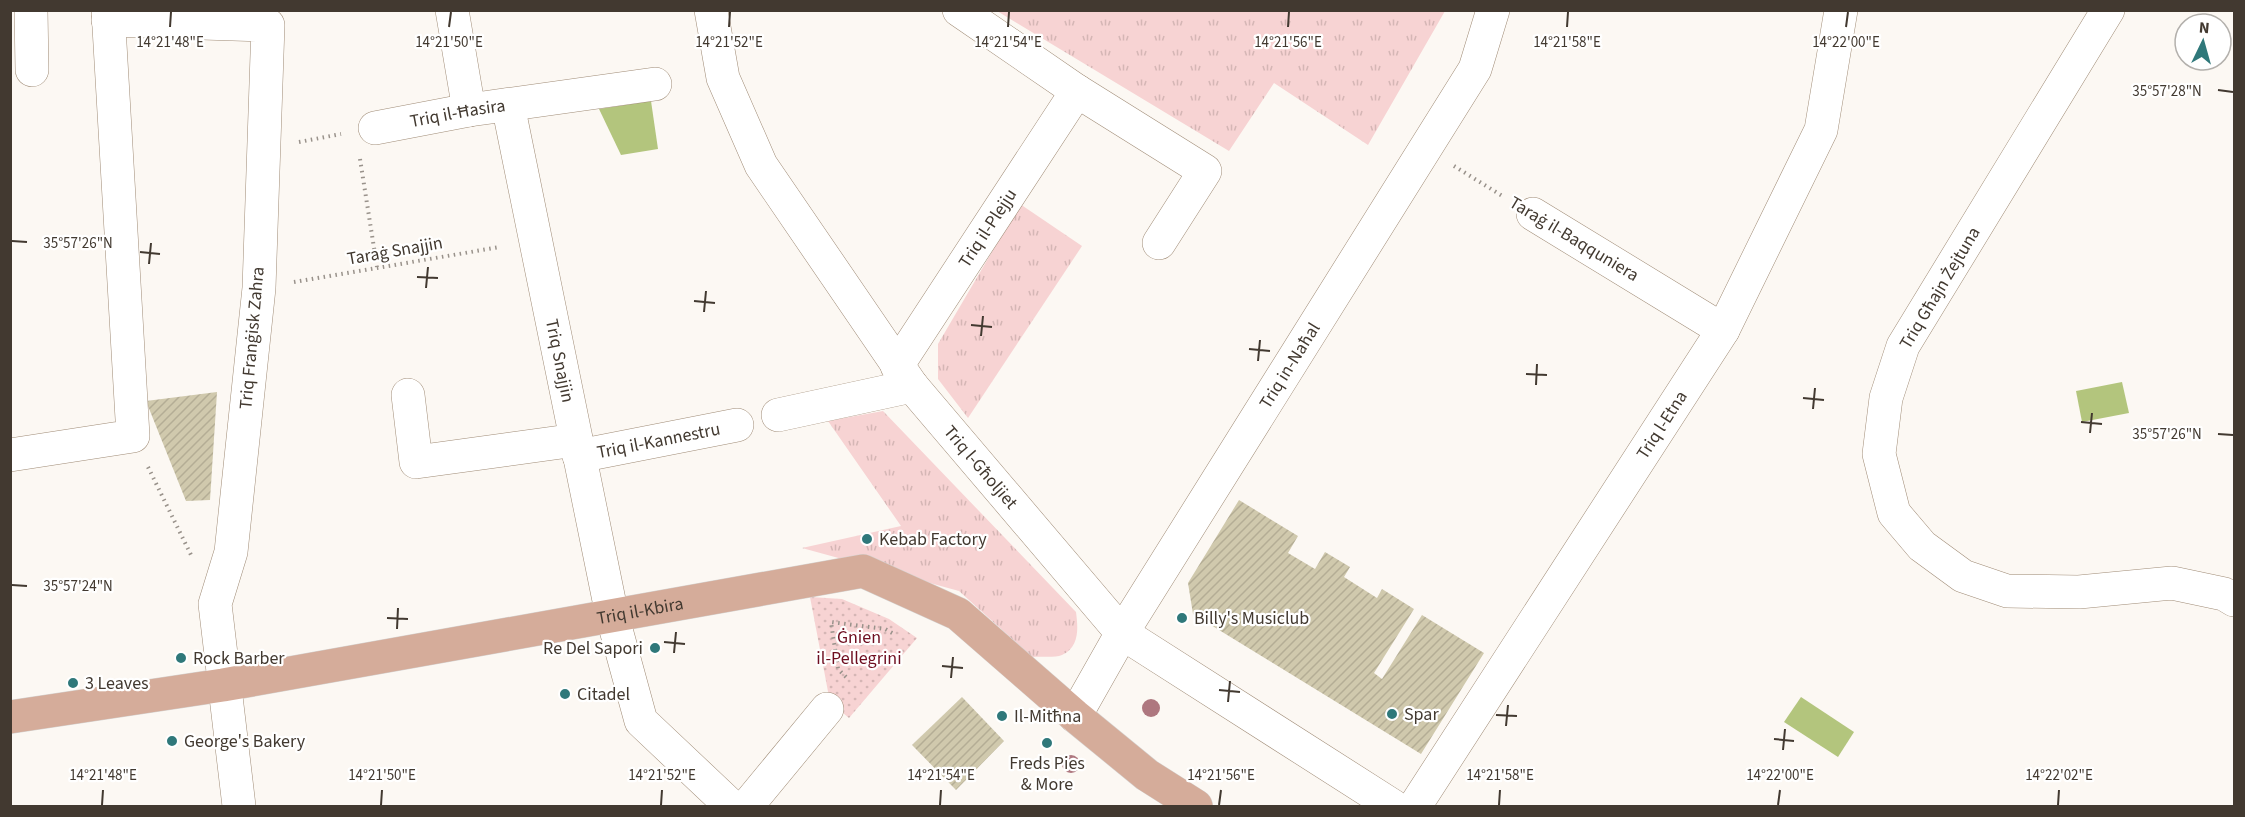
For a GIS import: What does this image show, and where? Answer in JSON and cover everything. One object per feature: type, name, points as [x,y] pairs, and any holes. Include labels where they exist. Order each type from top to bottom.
[{"type":"main road","name":"Triq il-Kbira","points":[[10,717],[223,685],[863,571],[958,614],[1147,776],[1196,807]]},
{"type":"street","points":[[31,10],[32,70]]},
{"type":"street","points":[[452,10],[469,110]]},
{"type":"street","name":"Triq l-Għoljiet","points":[[711,10],[723,78],[761,165],[905,376],[1122,633],[1393,807]]},
{"type":"street","points":[[959,10],[1077,91],[1205,171],[1159,243]]},
{"type":"street","name":"Triq in-Naħal","points":[[1075,716],[1122,633],[1475,69],[1493,10]]},
{"type":"street","name":"Triq l-Etna","points":[[1415,807],[1723,330],[1821,130],[1841,10]]},
{"type":"street","name":"Triq Għajn Żejtuna","points":[[2108,10],[1903,346],[1886,398],[1879,454],[1894,513],[1922,546],[1963,576],[2007,591],[2079,592],[2172,583],[2224,594],[2235,600]]},
{"type":"street","points":[[10,455],[133,436],[108,15]]},
{"type":"street","name":"Triq Franġisk Zahra","points":[[108,15],[268,26],[259,288],[231,552],[215,604],[238,807]]},
{"type":"street","name":"Triq il-Ħasira","points":[[366,139],[469,110],[655,84]]},
{"type":"street","name":"Triq il-Plejju","points":[[905,376],[1077,91]]},
{"type":"street","name":"Triq Snajjin","points":[[508,105],[612,615],[640,721],[731,807]]},
{"type":"street","name":"Taraġ il-Baqquniera","points":[[1533,214],[1723,330]]},
{"type":"street","points":[[778,415],[905,376]]},
{"type":"street","name":"Triq il-Kannestru","points":[[408,395],[416,462],[578,448],[737,425]]},
{"type":"street","points":[[747,807],[827,708]]},
{"type":"path","points":[[262,149],[366,139],[377,267]]},
{"type":"path","name":"Taraġ il-Baqquniera","points":[[1425,149],[1533,214]]},
{"type":"path","name":"Taraġ Snajjin","points":[[259,288],[536,241]]},
{"type":"path","points":[[133,436],[215,604]]},
{"type":"path","points":[[827,708],[860,692],[838,669],[831,622],[885,629],[894,634]]},
{"type":"green space","points":[[997,11],[1445,11],[1368,145],[1274,83],[1229,151]]},
{"type":"green space","points":[[1020,204],[1082,246],[968,418],[938,379],[938,344]]},
{"type":"green space","points":[[883,411],[1076,612],[1075,642],[1068,651],[1059,656],[1032,657],[959,591],[802,548],[901,526],[828,421]]},
{"type":"green space","name":"Ġnien il-Pellegrini","points":[[810,597],[842,599],[889,619],[917,638],[849,718],[830,702]]},
{"type":"shaded area","points":[[651,101],[658,149],[621,155],[599,109]]},
{"type":"shaded area","points":[[2122,382],[2129,413],[2082,422],[2076,391]]},
{"type":"shaded area","points":[[1801,697],[1854,732],[1838,757],[1784,722]]},
{"type":"building","points":[[217,392],[210,500],[186,501],[146,401]]},
{"type":"building","points":[[1239,500],[1298,536],[1288,553],[1315,569],[1325,552],[1350,567],[1344,577],[1377,598],[1382,589],[1414,609],[1374,673],[1382,679],[1422,615],[1484,653],[1421,754],[1193,614],[1188,583]]},
{"type":"building","points":[[962,697],[1004,741],[956,790],[912,745]]},
{"type":"place","name":"Kebab Factory","points":[[867,539]]},
{"type":"place","name":"Billy's Musiclub","points":[[1182,618]]},
{"type":"place","name":"Re Del Sapori","points":[[655,648]]},
{"type":"place","name":"Rock Barber","points":[[181,658]]},
{"type":"place","name":"3 Leaves","points":[[73,683]]},
{"type":"place","name":"Citadel","points":[[565,694]]},
{"type":"place","name":"Spar","points":[[1392,714]]},
{"type":"place","name":"Il-Mitħna","points":[[1002,716]]},
{"type":"place","name":"George's Bakery","points":[[172,741]]},
{"type":"place","name":"Freds Pies & More","points":[[1047,743]]}]
